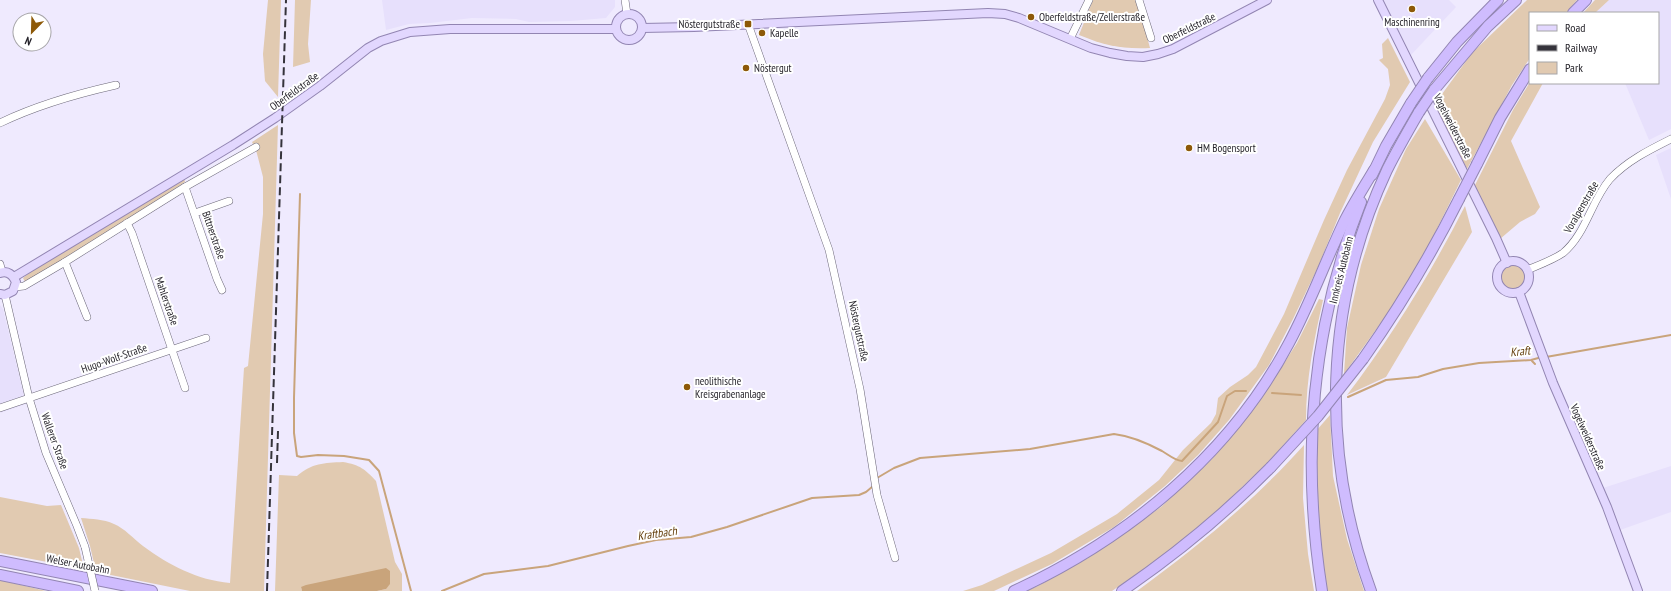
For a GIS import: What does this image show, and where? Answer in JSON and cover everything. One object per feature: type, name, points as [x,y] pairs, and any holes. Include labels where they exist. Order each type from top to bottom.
[{"type":"highway","name":"Innkreis Autobahn","points":[[1322,591],[1314,529],[1311,467],[1313,408],[1317,369],[1329,304],[1339,264],[1354,219],[1374,170],[1411,103],[1428,78],[1457,42],[1498,0]]},
{"type":"highway","name":"Innkreis Autobahn","points":[[1371,591],[1354,538],[1341,476],[1336,418],[1336,382],[1339,335],[1350,276],[1367,220],[1388,170],[1419,112],[1434,90],[1488,26],[1516,0]]},
{"type":"highway","points":[[1574,12],[1586,0]]},
{"type":"highway","points":[[1122,591],[1147,574],[1201,532],[1250,488],[1318,416],[1363,359],[1402,303],[1442,234],[1500,118],[1529,71]]},
{"type":"highway","points":[[1014,591],[1064,566],[1117,534],[1180,482],[1222,438],[1258,394],[1289,345],[1344,223],[1374,170]]},
{"type":"highway","name":"Welser Autobahn","points":[[0,561],[152,591]]},
{"type":"highway","points":[[0,575],[78,591]]},
{"type":"main road","name":"Oberfeldstraße","points":[[642,28],[988,12],[1005,14],[1019,18],[1091,48],[1126,56],[1143,57],[1173,49],[1267,0]]},
{"type":"main road","name":"Vogelweiderstraße","points":[[1378,0],[1507,263]]},
{"type":"main road","points":[[627,14],[638,18],[642,28],[640,34],[631,40],[621,37],[616,29],[618,19],[627,14]]},
{"type":"main road","name":"Oberfeldstraße","points":[[14,277],[269,122],[320,86],[368,48],[381,41],[410,32],[450,29],[616,29]]},
{"type":"main road","points":[[1516,262],[1524,266],[1527,270],[1529,280],[1524,289],[1520,292],[1510,293],[1499,284],[1498,274],[1507,263],[1516,262]]},
{"type":"main road","points":[[1,273],[10,274],[14,277],[16,282],[13,291],[2,294]]},
{"type":"main road","name":"Vogelweiderstraße","points":[[1520,292],[1544,361],[1609,513],[1638,591]]},
{"type":"street","points":[[625,0],[627,14]]},
{"type":"street","points":[[1070,39],[1089,0]]},
{"type":"street","points":[[1139,0],[1150,38]]},
{"type":"street","name":"Nöstergutstraße","points":[[748,24],[829,250],[860,389],[877,495],[895,558]]},
{"type":"street","points":[[0,123],[39,106],[65,97],[116,85]]},
{"type":"street","name":"Voralpenstraße","points":[[1527,270],[1559,255],[1570,246],[1582,229],[1603,189],[1619,171],[1638,156],[1671,139]]},
{"type":"street","points":[[15,287],[24,286],[185,188],[256,147]]},
{"type":"street","name":"Bittnerstraße","points":[[185,188],[222,290]]},
{"type":"street","points":[[194,213],[229,201]]},
{"type":"street","name":"Mahlerstraße","points":[[127,223],[173,350],[185,388]]},
{"type":"street","points":[[65,262],[87,317]]},
{"type":"street","points":[[0,264],[1,273]]},
{"type":"street","name":"Wallerer Straße","points":[[2,294],[29,398],[46,453],[78,526],[94,591]]},
{"type":"street","name":"Hugo-Wolf-Straße","points":[[0,408],[206,338]]},
{"type":"shaded area","points":[[382,0],[615,0],[615,7],[606,18],[529,22],[516,19],[472,18],[409,24],[386,30]]},
{"type":"shaded area","points":[[1383,0],[1449,0],[1456,7],[1410,56]]},
{"type":"shaded area","points":[[1609,0],[1671,0],[1671,129],[1649,140],[1625,84],[1659,84],[1659,12],[1596,12]]},
{"type":"shaded area","points":[[1671,148],[1671,199],[1656,155]]},
{"type":"shaded area","points":[[0,305],[3,309],[26,404],[0,413]]},
{"type":"shaded area","points":[[1671,466],[1671,512],[1620,530],[1603,488]]},
{"type":"shaded area","points":[[386,568],[390,571],[390,584],[386,589],[377,591],[302,591],[301,587],[306,585]]},
{"type":"green space","points":[[268,0],[281,0],[278,97],[265,81],[263,54]]},
{"type":"green space","points":[[295,0],[311,0],[308,44],[310,62],[293,67]]},
{"type":"green space","points":[[1093,0],[1137,0],[1150,48],[1114,46],[1097,42],[1079,35]]},
{"type":"green space","points":[[1527,0],[1577,0],[1567,12],[1529,12],[1529,60],[1512,85],[1467,169],[1434,105],[1472,53]]},
{"type":"green space","points":[[1595,0],[1609,0],[1596,12],[1584,12]]},
{"type":"green space","points":[[1388,38],[1410,82],[1373,142],[1340,213],[1318,267],[1269,365],[1229,420],[1198,455],[1165,486],[1114,527],[1052,564],[994,591],[963,591],[982,585],[1051,553],[1117,514],[1159,480],[1183,450],[1211,423],[1216,414],[1218,398],[1256,367],[1284,314],[1347,170],[1385,99],[1390,85],[1388,69],[1379,60],[1383,58],[1382,44]]},
{"type":"green space","points":[[1529,84],[1542,84],[1511,141],[1540,207],[1535,214],[1520,222],[1500,239],[1474,187],[1513,110]]},
{"type":"green space","points":[[1425,119],[1461,180],[1428,247],[1393,306],[1344,374],[1347,328],[1361,265],[1379,209],[1406,149]]},
{"type":"green space","points":[[278,125],[264,591],[190,591],[96,572],[81,518],[110,522],[125,531],[153,553],[173,565],[206,579],[230,583],[244,368],[248,366],[263,214],[263,177],[256,150],[252,142]]},
{"type":"green space","points":[[184,178],[185,182],[102,238],[25,282],[23,278],[36,267]]},
{"type":"green space","points":[[1465,206],[1472,232],[1386,377],[1347,395],[1380,350],[1425,280]]},
{"type":"green space","points":[[1513,265],[1521,269],[1525,277],[1521,285],[1513,289],[1505,285],[1501,277],[1505,269]]},
{"type":"green space","points":[[1319,299],[1323,300],[1309,375],[1306,420],[1267,463],[1215,513],[1164,555],[1112,591],[1026,591],[1038,586],[1088,558],[1161,507],[1212,459],[1263,396],[1297,343]]},
{"type":"green space","points":[[1330,415],[1333,476],[1347,539],[1364,591],[1327,591],[1326,587],[1319,530],[1316,431]]},
{"type":"green space","points":[[1304,445],[1303,498],[1308,554],[1314,591],[1137,591],[1181,558],[1245,504],[1266,485]]},
{"type":"green space","points":[[343,462],[362,468],[376,481],[395,562],[402,574],[402,591],[377,591],[386,589],[301,587],[302,591],[275,591],[279,475],[297,476],[313,466],[324,463]]},
{"type":"green space","points":[[0,497],[47,506],[61,505],[79,548],[84,569],[0,553]]},
{"type":"green space","points":[[0,580],[46,591],[0,591]]},
{"type":"waterway","points":[[300,194],[294,398],[294,433],[297,456],[344,456],[369,460],[379,471],[411,591]]},
{"type":"waterway","name":"Kraft","points":[[1546,357],[1671,335]]},
{"type":"waterway","name":"Kraft","points":[[1348,397],[1386,380],[1418,377],[1443,369],[1479,363],[1531,360],[1542,357]]},
{"type":"waterway","name":"Kraft","points":[[1532,361],[1535,364]]},
{"type":"waterway","points":[[877,478],[894,468],[920,458],[1030,449],[1114,434],[1139,440],[1182,461],[1218,422],[1227,396],[1235,391],[1246,391]]},
{"type":"waterway","name":"Kraft","points":[[1272,393],[1301,395]]},
{"type":"waterway","name":"Kraftbach","points":[[442,591],[484,574],[548,566],[656,540],[691,537],[727,527],[812,498],[859,495],[872,487]]},
{"type":"railway","points":[[267,591],[286,0]]},
{"type":"railway","points":[[277,463],[278,431]]},
{"type":"place","name":"Maschinenring","points":[[1412,9]]},
{"type":"place","name":"Oberfeldstraße/Zellerstraße","points":[[1031,17]]},
{"type":"place","name":"Nöstergutstraße","points":[[748,24]]},
{"type":"place","name":"Kapelle","points":[[762,33]]},
{"type":"place","name":"Nöstergut","points":[[746,68]]},
{"type":"place","name":"HM Bogensport","points":[[1189,148]]},
{"type":"place","name":"neolithische Kreisgrabenanlage","points":[[687,387]]}]
